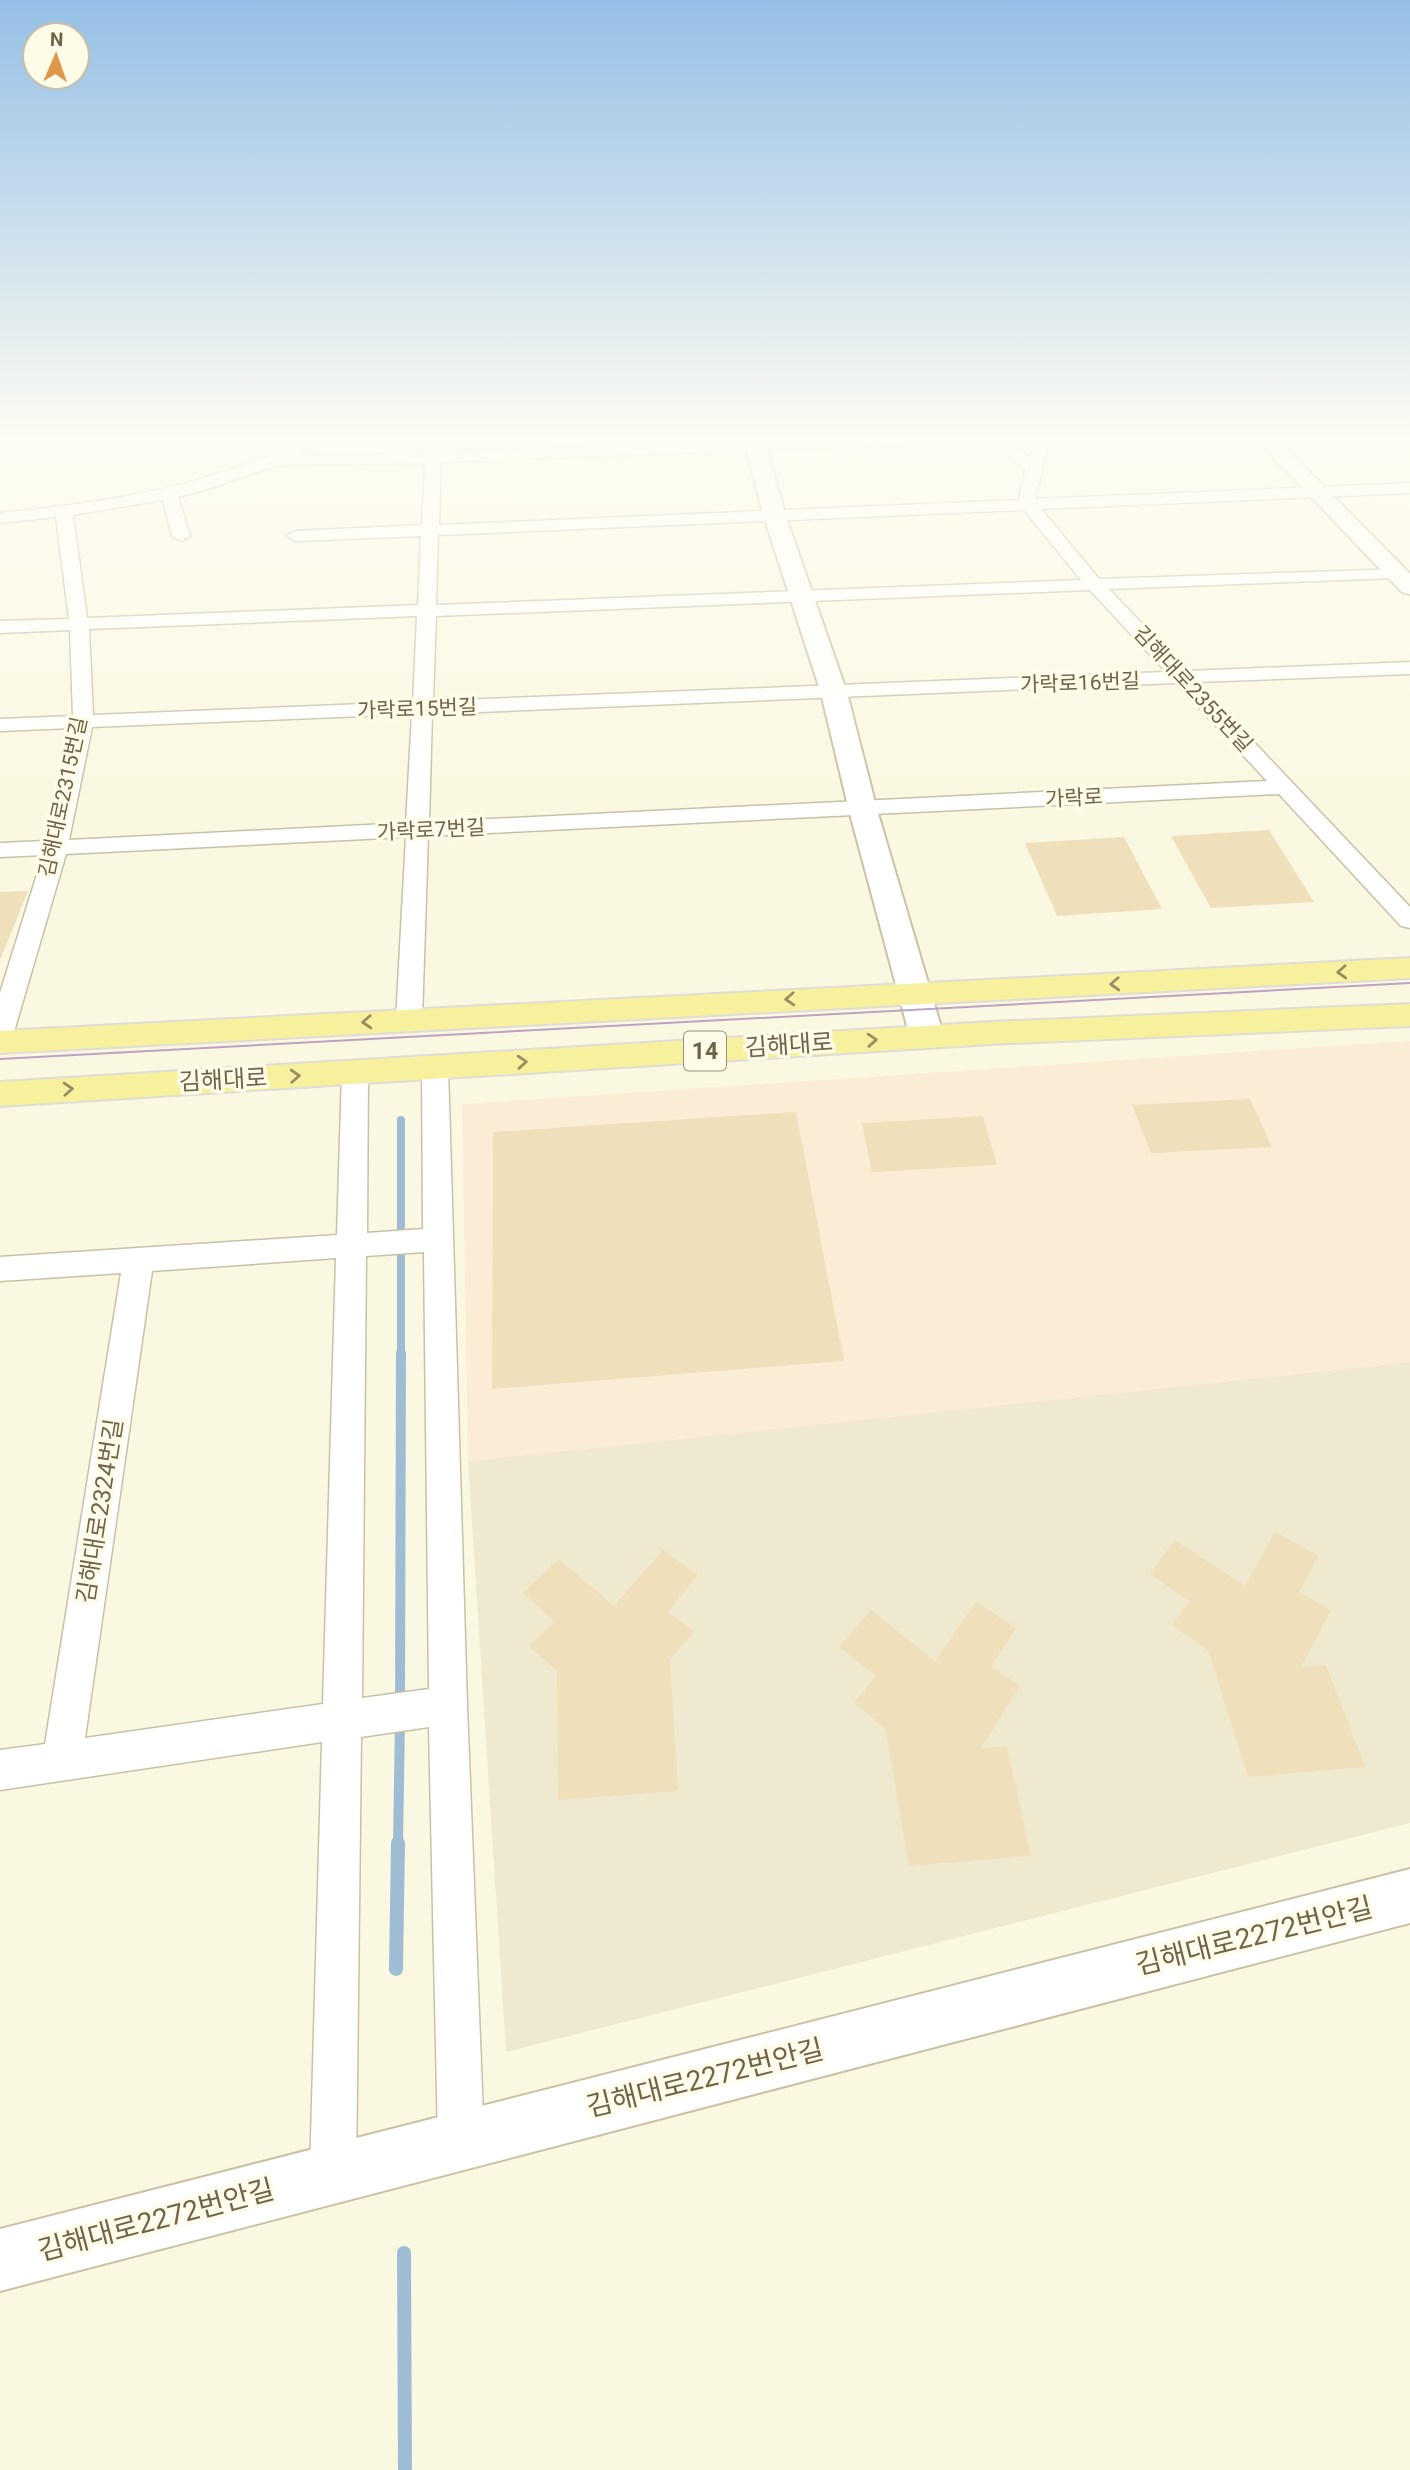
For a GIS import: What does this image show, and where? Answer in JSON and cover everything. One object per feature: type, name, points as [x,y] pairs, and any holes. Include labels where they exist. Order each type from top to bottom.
[{"type":"main road","name":"김해대로","points":[[0,1042],[1410,968]]},
{"type":"main road","name":"김해대로","points":[[0,1094],[928,1037],[1410,1014]]},
{"type":"street","name":"김해대로2315번길","points":[[0,1035],[56,848],[83,722],[79,624],[69,552]]},
{"type":"street","points":[[409,1020],[429,552]]},
{"type":"street","points":[[787,552],[834,693],[863,810],[928,1037]]},
{"type":"street","name":"김해대로2355번길","points":[[1068,552],[1094,584],[1410,921]]},
{"type":"street","points":[[1377,552],[1403,580]]},
{"type":"street","points":[[0,627],[1094,584],[1403,580]]},
{"type":"street","name":"가락로16번길","points":[[834,693],[1410,668]]},
{"type":"street","name":"가락로15번길","points":[[0,725],[834,693]]},
{"type":"street","name":"가락로","points":[[863,810],[1284,787]]},
{"type":"street","name":"가락로7번길","points":[[0,850],[863,810]]},
{"type":"street","points":[[435,1067],[413,1242],[448,1705],[461,2141]]},
{"type":"street","points":[[333,2174],[355,1072]]},
{"type":"street","points":[[0,1269],[413,1242]]},
{"type":"street","name":"김해대로2324번길","points":[[62,1762],[138,1260]]},
{"type":"street","points":[[0,1770],[448,1705]]},
{"type":"street","name":"김해대로2272번안길","points":[[0,2260],[1410,1896]]},
{"type":"shaded area","points":[[1410,1041],[1410,1362],[468,1461],[462,1104]]},
{"type":"shaded area","points":[[1410,1362],[1410,1823],[506,2052],[468,1461]]},
{"type":"building","points":[[1269,830],[1314,902],[1211,908],[1171,836]]},
{"type":"building","points":[[1124,837],[1162,909],[1057,916],[1025,843]]},
{"type":"building","points":[[28,891],[1,958],[0,958],[0,892]]},
{"type":"building","points":[[1250,1099],[1272,1147],[1151,1153],[1132,1105]]},
{"type":"building","points":[[796,1112],[844,1361],[492,1389],[493,1132]]},
{"type":"building","points":[[983,1116],[997,1165],[872,1172],[862,1123]]},
{"type":"building","points":[[1275,1532],[1318,1556],[1299,1592],[1331,1610],[1301,1667],[1326,1665],[1365,1767],[1248,1777],[1208,1650],[1172,1625],[1190,1601],[1150,1574],[1175,1540],[1245,1586]]},
{"type":"building","points":[[663,1550],[698,1575],[668,1612],[694,1631],[670,1660],[678,1791],[558,1800],[557,1671],[529,1646],[554,1621],[523,1593],[559,1559],[614,1606]]},
{"type":"building","points":[[976,1602],[1016,1628],[991,1667],[1020,1686],[981,1748],[1007,1746],[1031,1856],[909,1866],[886,1729],[854,1703],[876,1676],[839,1647],[871,1610],[935,1661]]},
{"type":"waterway","points":[[401,1120],[401,1353]]},
{"type":"waterway","points":[[400,1703],[401,1353]]},
{"type":"waterway","points":[[398,1845],[400,1720]]},
{"type":"waterway","points":[[396,1969],[398,1843]]},
{"type":"waterway","points":[[404,2253],[405,2470]]},
{"type":"tram line","points":[[0,1059],[1410,983]]}]
